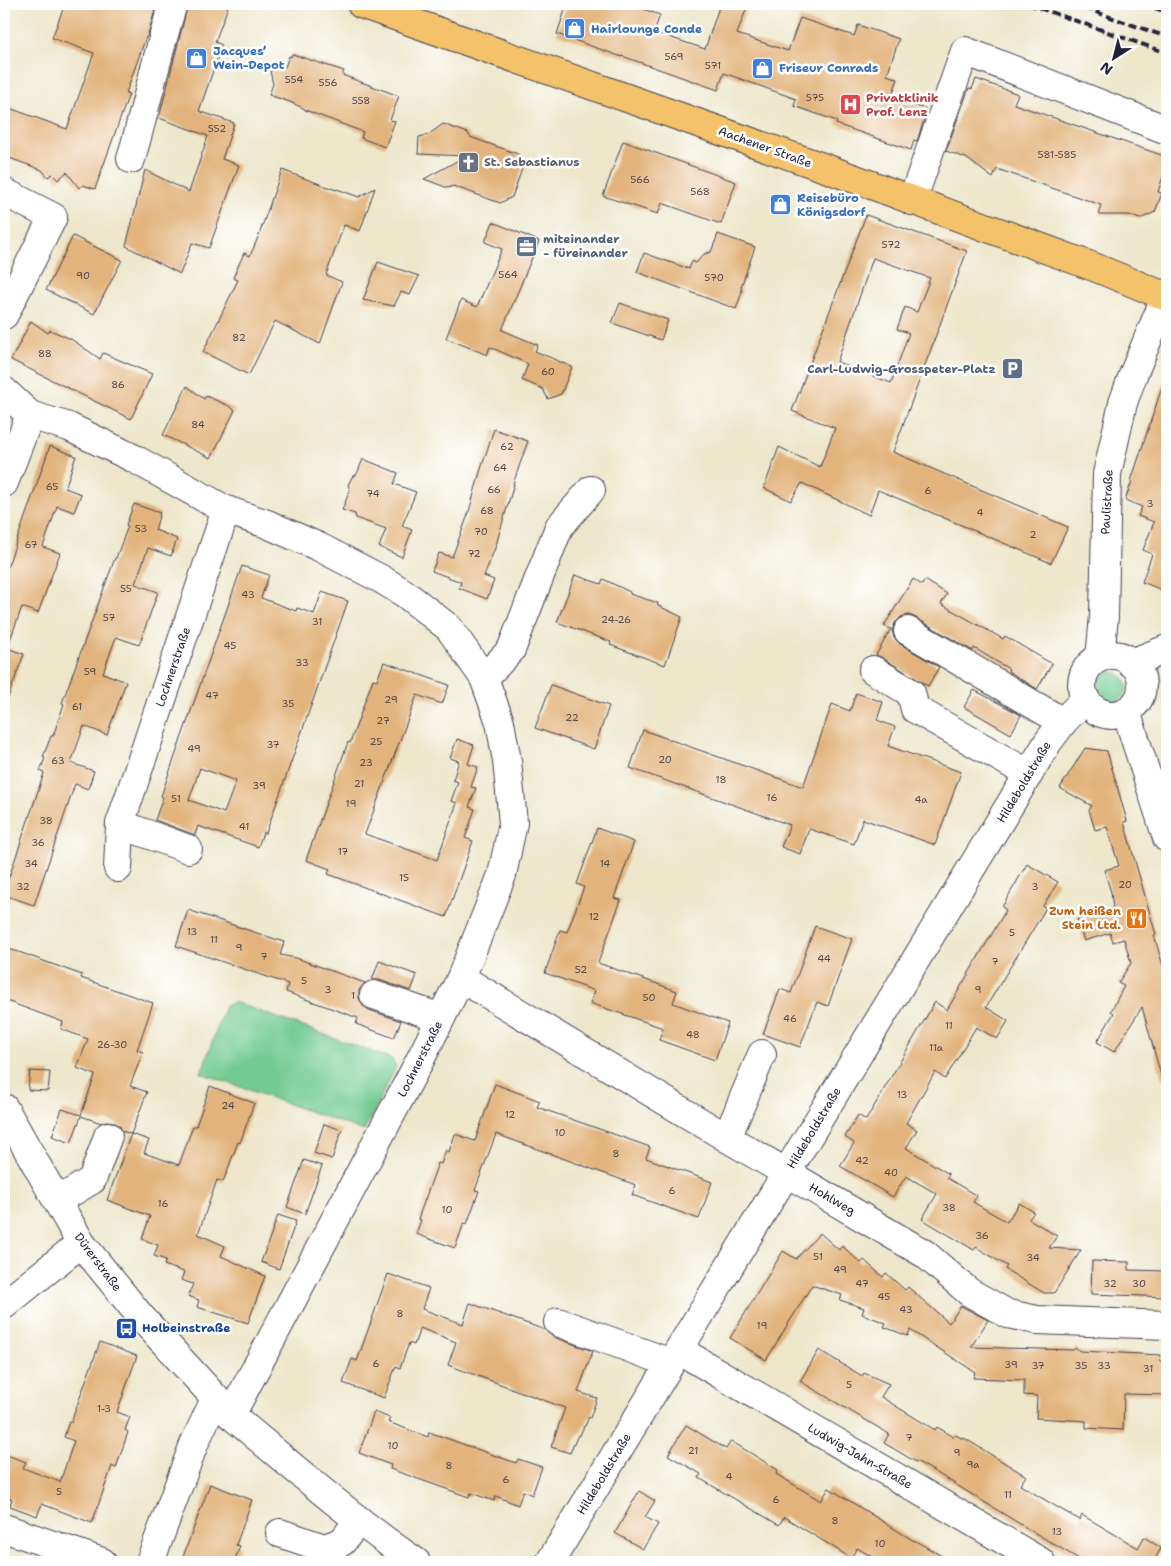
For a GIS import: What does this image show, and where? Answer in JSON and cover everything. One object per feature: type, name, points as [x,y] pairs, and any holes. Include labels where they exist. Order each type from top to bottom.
[{"type":"main road","name":"Aachener Straße","points":[[361,4],[912,200],[1167,296]]},
{"type":"street","points":[[132,159],[158,53],[173,4]]},
{"type":"street","points":[[912,200],[965,51],[1167,130]]},
{"type":"street","points":[[4,192],[53,217],[4,315]]},
{"type":"street","name":"Paulistraße","points":[[1100,658],[1104,616],[1107,474],[1123,403],[1167,296]]},
{"type":"street","name":"Lochnerstraße","points":[[4,391],[30,415],[69,428],[133,458],[226,510],[267,524],[319,547],[404,593],[449,628],[484,678],[500,722],[513,823],[502,875],[462,978],[419,1062],[223,1407]]},
{"type":"street","points":[[4,483],[30,415]]},
{"type":"street","points":[[484,678],[510,650],[559,527],[591,490]]},
{"type":"street","name":"Lochnerstraße","points":[[118,868],[120,824],[226,510]]},
{"type":"street","points":[[908,631],[1063,722]]},
{"type":"street","points":[[1131,663],[1167,649]]},
{"type":"street","points":[[1116,656],[1124,658],[1131,663],[1141,679],[1139,697],[1134,705],[1126,711],[1108,715],[1091,707],[1085,699],[1082,690],[1082,680],[1091,663],[1100,658],[1116,656]]},
{"type":"street","points":[[873,670],[911,693],[915,709],[1029,774]]},
{"type":"street","name":"Hildeboldstraße","points":[[550,1562],[1048,742],[1063,722],[1085,699]]},
{"type":"street","points":[[1126,711],[1167,838]]},
{"type":"street","points":[[120,824],[188,848]]},
{"type":"street","name":"Hohlweg","points":[[462,978],[727,1138],[925,1254],[969,1292],[1008,1314],[1037,1320],[1167,1325]]},
{"type":"street","points":[[374,994],[441,1018]]},
{"type":"street","points":[[727,1138],[762,1054]]},
{"type":"street","name":"Dürerstraße","points":[[4,1108],[81,1243],[141,1317],[223,1407],[382,1539],[416,1562]]},
{"type":"street","points":[[58,1201],[92,1180],[108,1136]]},
{"type":"street","points":[[4,1305],[81,1243]]},
{"type":"street","name":"Ludwig-Jahn-Straße","points":[[558,1322],[675,1356],[1041,1562]]},
{"type":"street","points":[[150,1562],[194,1444],[223,1407]]},
{"type":"street","points":[[280,1533],[324,1548],[342,1542],[359,1520]]},
{"type":"street","points":[[4,1528],[102,1562]]},
{"type":"green space","points":[[1112,672],[1123,676],[1127,687],[1123,698],[1112,702],[1101,698],[1097,687],[1101,676]]},
{"type":"green space","points":[[234,1002],[392,1059],[396,1067],[364,1131],[201,1073],[225,1006]]},
{"type":"building","points":[[65,4],[157,4],[126,93],[129,94],[95,189],[83,185],[79,188],[67,172],[58,180],[52,174],[48,177],[42,170],[4,156],[4,106],[67,129],[94,53],[52,38]]},
{"type":"building","points":[[188,4],[229,4],[215,42],[222,45],[199,111],[234,123],[222,159],[239,165],[209,248],[192,243],[180,274],[126,246],[145,170],[189,192],[208,136],[159,118]]},
{"type":"building","points":[[567,4],[629,4],[660,15],[654,32],[705,49],[720,4],[748,4],[737,34],[788,51],[800,18],[854,36],[858,25],[899,39],[887,75],[898,79],[891,98],[925,109],[924,113],[926,113],[917,141],[914,140],[911,150],[836,124],[837,121],[794,106],[796,99],[724,73],[718,90],[557,34]]},
{"type":"building","points":[[292,54],[344,71],[342,75],[399,96],[390,120],[395,121],[385,147],[361,138],[363,132],[269,95],[273,84],[270,71],[285,67],[289,56],[291,57]]},
{"type":"building","points":[[976,79],[1018,94],[1014,104],[1167,157],[1167,164],[1158,192],[1162,193],[1155,212],[1140,219],[1129,215],[1099,215],[1101,205],[997,169],[993,178],[966,158],[946,151],[969,88],[972,89]]},
{"type":"building","name":"St. Sebastianus","points":[[443,124],[468,133],[470,137],[518,154],[523,166],[512,197],[500,203],[453,186],[448,188],[424,179],[466,156],[418,154],[419,137],[428,135]]},
{"type":"building","points":[[623,141],[736,182],[721,224],[662,203],[658,214],[603,196]]},
{"type":"building","points":[[282,170],[359,197],[375,188],[360,231],[344,225],[326,275],[342,282],[320,344],[275,321],[249,375],[203,352],[238,280],[233,278],[244,253],[250,256]]},
{"type":"building","points":[[866,215],[967,251],[893,452],[1068,527],[1051,563],[878,490],[869,515],[802,483],[791,501],[764,488],[779,447],[820,467],[835,428],[792,411]],"holes":[[[873,258],[930,278],[917,312],[905,307],[897,329],[909,333],[891,383],[837,362]]]},
{"type":"building","points":[[493,222],[539,241],[502,330],[538,345],[535,351],[572,367],[561,394],[548,399],[543,389],[522,380],[528,364],[490,347],[487,355],[446,338],[461,300],[477,307],[502,249],[485,242]]},
{"type":"building","points":[[718,234],[755,247],[741,287],[742,292],[736,309],[637,272],[644,253],[689,269],[692,261],[696,263],[704,254],[711,252]]},
{"type":"building","points":[[73,236],[122,260],[94,314],[46,290]]},
{"type":"building","points":[[378,262],[419,276],[410,295],[401,292],[394,306],[363,300]]},
{"type":"building","points":[[620,303],[668,320],[661,340],[612,323]]},
{"type":"building","points":[[31,321],[48,333],[50,330],[71,339],[100,359],[103,353],[152,374],[131,419],[11,360]]},
{"type":"building","points":[[1164,381],[1167,381],[1167,592],[1142,582],[1152,554],[1143,550],[1154,522],[1138,516],[1142,507],[1125,500]]},
{"type":"building","points":[[187,386],[204,399],[206,396],[235,410],[211,458],[163,435]]},
{"type":"building","points":[[494,429],[528,441],[513,484],[495,548],[484,576],[494,580],[487,599],[459,588],[461,582],[432,571],[439,553],[452,557],[468,515]]},
{"type":"building","points":[[50,446],[76,456],[65,488],[81,494],[74,512],[57,506],[43,547],[60,553],[38,613],[22,607],[7,648],[24,654],[6,703],[4,703],[4,577]]},
{"type":"building","points":[[363,459],[398,473],[394,484],[416,492],[402,526],[412,530],[402,557],[379,547],[386,529],[356,518],[355,514],[342,510],[350,490],[348,485],[352,477],[357,474]]},
{"type":"building","points":[[134,504],[160,513],[155,530],[177,539],[171,556],[148,548],[135,584],[158,592],[139,645],[116,637],[103,673],[126,682],[107,735],[84,726],[71,763],[94,771],[88,789],[75,784],[34,905],[4,895],[4,892],[44,773],[40,771],[45,758],[43,757],[51,736],[53,736],[64,704],[62,703],[128,526],[126,525]]},
{"type":"building","points":[[242,566],[269,575],[261,598],[296,611],[297,608],[314,614],[322,592],[348,601],[266,833],[263,833],[258,847],[198,826],[195,835],[155,820],[163,797],[161,796]],"holes":[[[200,768],[236,781],[224,813],[189,800]]]},
{"type":"building","points":[[575,575],[601,584],[603,579],[630,592],[630,594],[658,603],[657,605],[682,617],[665,665],[610,645],[611,642],[557,622]]},
{"type":"building","points":[[913,579],[922,585],[925,580],[947,594],[941,604],[1003,639],[1005,636],[1052,664],[1037,689],[974,648],[973,651],[909,615],[901,617],[895,623],[892,630],[894,638],[900,644],[939,667],[928,686],[876,655],[891,629],[884,626]]},
{"type":"building","points":[[384,662],[449,685],[442,704],[417,695],[365,834],[437,860],[457,803],[451,801],[458,782],[453,780],[459,761],[450,758],[457,739],[474,745],[468,764],[478,767],[471,787],[476,788],[469,807],[475,809],[465,838],[473,841],[446,917],[328,874],[330,869],[306,860],[348,742],[350,743],[373,679],[377,680]]},
{"type":"building","points":[[551,685],[609,706],[594,749],[535,728]]},
{"type":"building","points":[[974,690],[1021,715],[1011,734],[964,707]]},
{"type":"building","points":[[856,693],[883,702],[877,720],[895,727],[888,746],[961,772],[935,845],[863,819],[854,844],[809,829],[800,854],[781,847],[790,825],[630,768],[643,730],[803,787],[832,704],[850,711]]},
{"type":"building","points":[[1085,748],[1107,751],[1127,821],[1124,822],[1156,935],[1154,935],[1167,980],[1167,1078],[1162,1079],[1142,1007],[1114,1052],[1097,1042],[1114,1013],[1111,1011],[1124,986],[1118,983],[1131,963],[1124,939],[1113,942],[1110,933],[1084,941],[1077,919],[1113,908],[1111,892],[1104,870],[1119,866],[1107,827],[1095,830],[1089,810],[1092,806],[1060,788]]},
{"type":"building","points":[[597,828],[634,842],[614,898],[621,900],[598,963],[677,991],[673,1003],[728,1023],[715,1060],[659,1040],[663,1028],[590,1003],[595,991],[545,973],[560,930],[567,932],[584,887],[577,884]]},
{"type":"building","points":[[1027,864],[1058,882],[1043,906],[1046,908],[986,1007],[1008,1021],[997,1039],[976,1027],[945,1079],[935,1072],[906,1123],[917,1130],[906,1148],[949,1174],[947,1178],[977,1196],[973,1202],[1007,1222],[1019,1203],[1034,1212],[1029,1219],[1057,1236],[1049,1248],[1081,1250],[1054,1293],[1044,1293],[1005,1269],[1007,1266],[976,1247],[974,1250],[922,1219],[937,1194],[906,1176],[893,1197],[840,1166],[854,1143],[845,1137],[858,1115],[866,1120],[935,1002],[947,1010],[1006,910],[1002,907]]},
{"type":"building","points":[[188,910],[284,942],[280,955],[296,958],[365,983],[359,990],[359,998],[363,1006],[369,1010],[401,1021],[394,1038],[356,1024],[358,1018],[286,992],[288,984],[176,946]]},
{"type":"building","points":[[815,926],[852,939],[828,1006],[817,1002],[800,1047],[763,1034],[780,989],[791,993]]},
{"type":"building","points":[[4,948],[82,975],[81,978],[153,1003],[137,1050],[143,1052],[130,1086],[147,1092],[131,1134],[122,1131],[120,1126],[114,1122],[106,1121],[101,1123],[81,1116],[71,1143],[52,1136],[62,1109],[81,1115],[95,1075],[77,1068],[88,1039],[61,1029],[63,1022],[4,1000]]},
{"type":"building","points":[[379,961],[417,975],[411,991],[379,980],[372,980]]},
{"type":"building","points":[[30,1071],[50,1072],[48,1091],[28,1090]]},
{"type":"building","points":[[495,1084],[540,1101],[537,1107],[650,1147],[646,1158],[712,1182],[699,1219],[632,1195],[636,1185],[496,1134],[475,1190],[479,1191],[467,1224],[464,1223],[455,1248],[416,1234],[421,1220],[418,1219],[438,1163],[441,1164],[446,1150],[449,1152],[455,1134],[475,1141]]},
{"type":"building","points":[[210,1086],[254,1103],[240,1143],[238,1142],[223,1182],[217,1180],[198,1234],[225,1246],[221,1256],[265,1276],[248,1323],[197,1307],[199,1300],[188,1296],[193,1284],[181,1280],[184,1272],[164,1265],[166,1260],[154,1256],[158,1245],[142,1239],[150,1216],[107,1200],[131,1134],[149,1140],[144,1153],[179,1165],[193,1126],[196,1126]]},
{"type":"building","points":[[324,1124],[342,1130],[332,1159],[314,1153]]},
{"type":"building","points":[[304,1160],[322,1166],[305,1214],[287,1207]]},
{"type":"building","points":[[278,1215],[296,1221],[279,1269],[261,1262]]},
{"type":"building","points":[[820,1233],[839,1250],[842,1246],[861,1263],[864,1260],[883,1277],[886,1273],[905,1290],[908,1287],[949,1323],[961,1306],[988,1320],[971,1347],[1073,1350],[1076,1348],[1080,1351],[1161,1355],[1160,1361],[1167,1361],[1167,1395],[1124,1394],[1123,1430],[1086,1428],[1086,1421],[1036,1418],[1037,1396],[1024,1395],[1024,1380],[973,1378],[975,1372],[910,1330],[908,1336],[884,1327],[886,1323],[862,1314],[864,1308],[840,1300],[842,1295],[812,1285],[766,1360],[730,1338],[783,1251],[796,1259]]},
{"type":"building","points":[[1092,1261],[1129,1262],[1129,1270],[1167,1271],[1167,1297],[1091,1294]]},
{"type":"building","points":[[388,1274],[429,1288],[422,1309],[463,1324],[470,1303],[545,1330],[553,1337],[593,1351],[578,1392],[597,1398],[590,1418],[580,1435],[578,1435],[570,1453],[551,1447],[565,1408],[448,1365],[456,1342],[420,1328],[414,1345],[409,1343],[400,1368],[396,1366],[384,1398],[343,1383],[352,1359],[357,1361]]},
{"type":"building","points":[[100,1342],[137,1356],[117,1412],[130,1417],[125,1430],[128,1432],[116,1468],[112,1466],[92,1523],[42,1504],[37,1516],[10,1506],[12,1499],[4,1496],[4,1454],[26,1462],[23,1468],[60,1482],[74,1441],[64,1437]]},
{"type":"building","points":[[819,1350],[862,1376],[864,1373],[889,1384],[881,1397],[935,1430],[937,1427],[954,1437],[956,1435],[964,1438],[1026,1476],[1020,1485],[1062,1510],[1080,1520],[1082,1515],[1138,1548],[1144,1537],[1161,1548],[1155,1559],[1160,1562],[1084,1562],[884,1443],[889,1434],[800,1381]]},
{"type":"building","points":[[374,1412],[390,1418],[388,1422],[428,1437],[429,1432],[516,1463],[518,1459],[542,1467],[532,1495],[523,1491],[518,1505],[496,1496],[494,1501],[471,1493],[469,1497],[390,1469],[391,1465],[359,1453]]},
{"type":"building","points":[[686,1425],[726,1449],[731,1441],[778,1470],[776,1474],[821,1501],[829,1488],[914,1541],[952,1562],[881,1562],[857,1548],[851,1558],[784,1517],[779,1525],[699,1478],[701,1474],[668,1455]]},
{"type":"building","points":[[210,1484],[252,1500],[236,1545],[240,1546],[234,1562],[181,1562]]},
{"type":"building","points":[[639,1491],[655,1501],[645,1517],[658,1524],[643,1549],[615,1533]]},
{"type":"railway","points":[[1028,4],[1167,53]]},
{"type":"railway","points":[[1073,4],[1167,37]]},
{"type":"railway","points":[[1143,4],[1167,12]]},
{"type":"place","name":"Hairlounge Conde","points":[[575,29]]},
{"type":"place","name":"Jacques’ Wein-Depot","points":[[197,58]]},
{"type":"place","name":"Friseur Conrads","points":[[763,68]]},
{"type":"place","name":"Privatklinik Prof. Lenz","points":[[850,105]]},
{"type":"place","name":"St. Sebastianus","points":[[468,162]]},
{"type":"place","name":"Reisebüro Königsdorf","points":[[781,205]]},
{"type":"place","name":"miteinander - füreinander","points":[[527,246]]},
{"type":"place","name":"Carl-Ludwig-Grosspeter-Platz","points":[[1012,369]]},
{"type":"place","name":"Zum heißen Stein Ltd.","points":[[1137,918]]},
{"type":"place","name":"Holbeinstraße","points":[[126,1328]]}]
